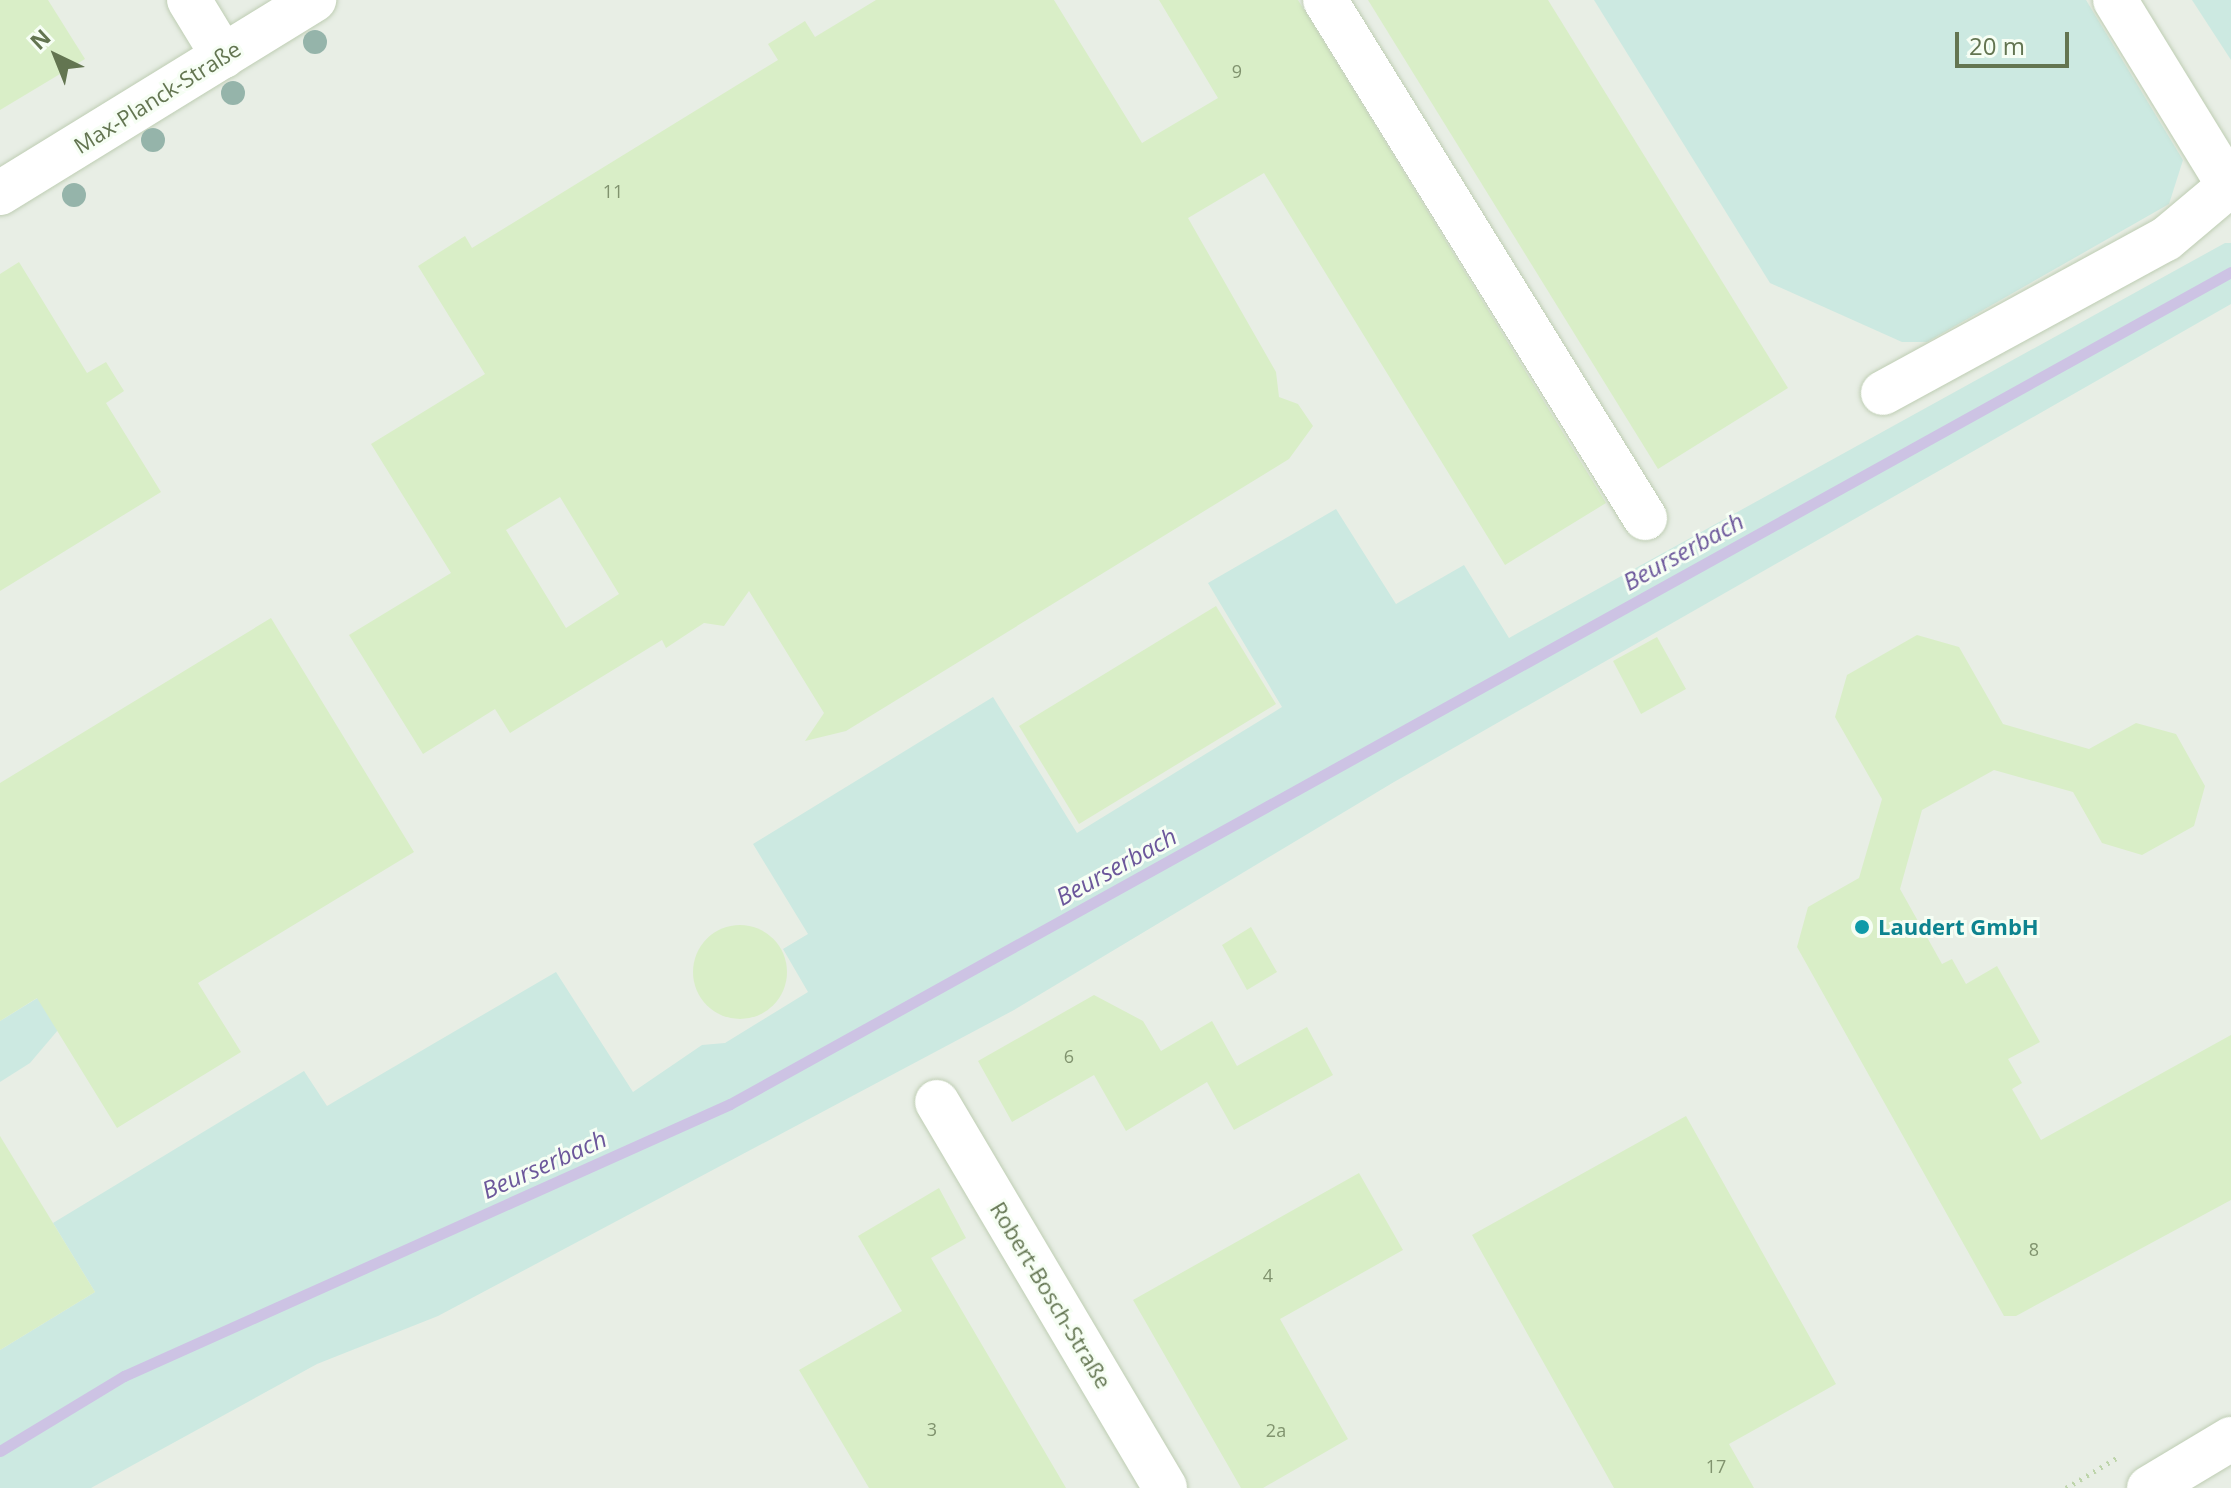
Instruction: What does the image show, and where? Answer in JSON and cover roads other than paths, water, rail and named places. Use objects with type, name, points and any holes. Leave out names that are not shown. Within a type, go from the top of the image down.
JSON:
[{"type":"street","points":[[189,0],[223,56]]},
{"type":"street","name":"Max-Planck-Straße","points":[[0,193],[314,0]]},
{"type":"street","points":[[1325,0],[1645,518]]},
{"type":"street","points":[[1883,393],[2166,239],[2230,188],[2115,0]]},
{"type":"street","name":"Robert-Bosch-Straße","points":[[937,1102],[1165,1488]]},
{"type":"street","points":[[2149,1488],[2231,1439]]},
{"type":"waterway","name":"Beurserbach","points":[[0,1451],[124,1376],[730,1104],[2231,272]]},
{"type":"place","name":"Laudert GmbH","points":[[1862,927]]}]
